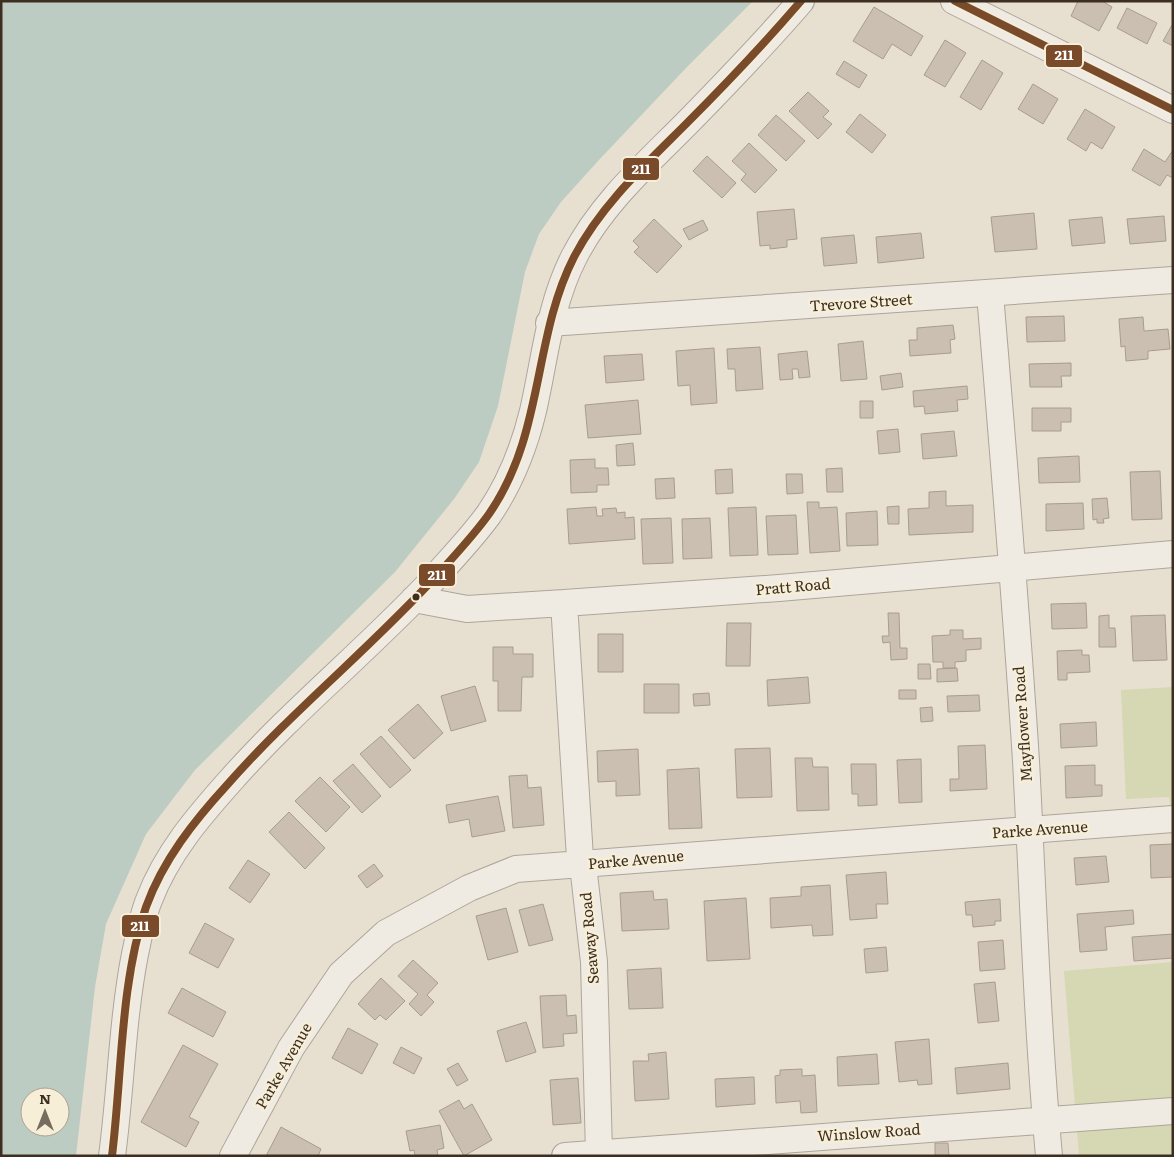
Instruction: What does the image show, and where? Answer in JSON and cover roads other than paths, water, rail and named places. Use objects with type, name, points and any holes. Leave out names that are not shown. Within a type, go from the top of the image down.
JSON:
[{"type":"street","points":[[114,1155],[129,988],[137,946],[147,904],[173,852],[204,809],[258,749],[414,599],[464,546],[507,484],[532,414],[549,323],[558,291],[575,254],[604,210],[631,178],[691,119],[801,1]]},
{"type":"street","points":[[954,1],[1173,110]]},
{"type":"street","name":"Trevore Street","points":[[549,323],[1173,280]]},
{"type":"street","name":"Mayflower Road","points":[[990,294],[1012,566],[1035,959],[1049,1156]]},
{"type":"street","name":"Pratt Road","points":[[414,599],[467,609],[779,588],[1012,566],[1173,554]]},
{"type":"street","name":"Seaway Road","points":[[564,603],[580,858],[583,865],[594,962],[599,1153]]},
{"type":"street","name":"Parke Avenue","points":[[233,1156],[291,1048],[341,974],[386,932],[469,888],[516,869],[1029,832],[1173,819]]},
{"type":"street","name":"Winslow Road","points":[[565,1156],[1173,1111]]}]
